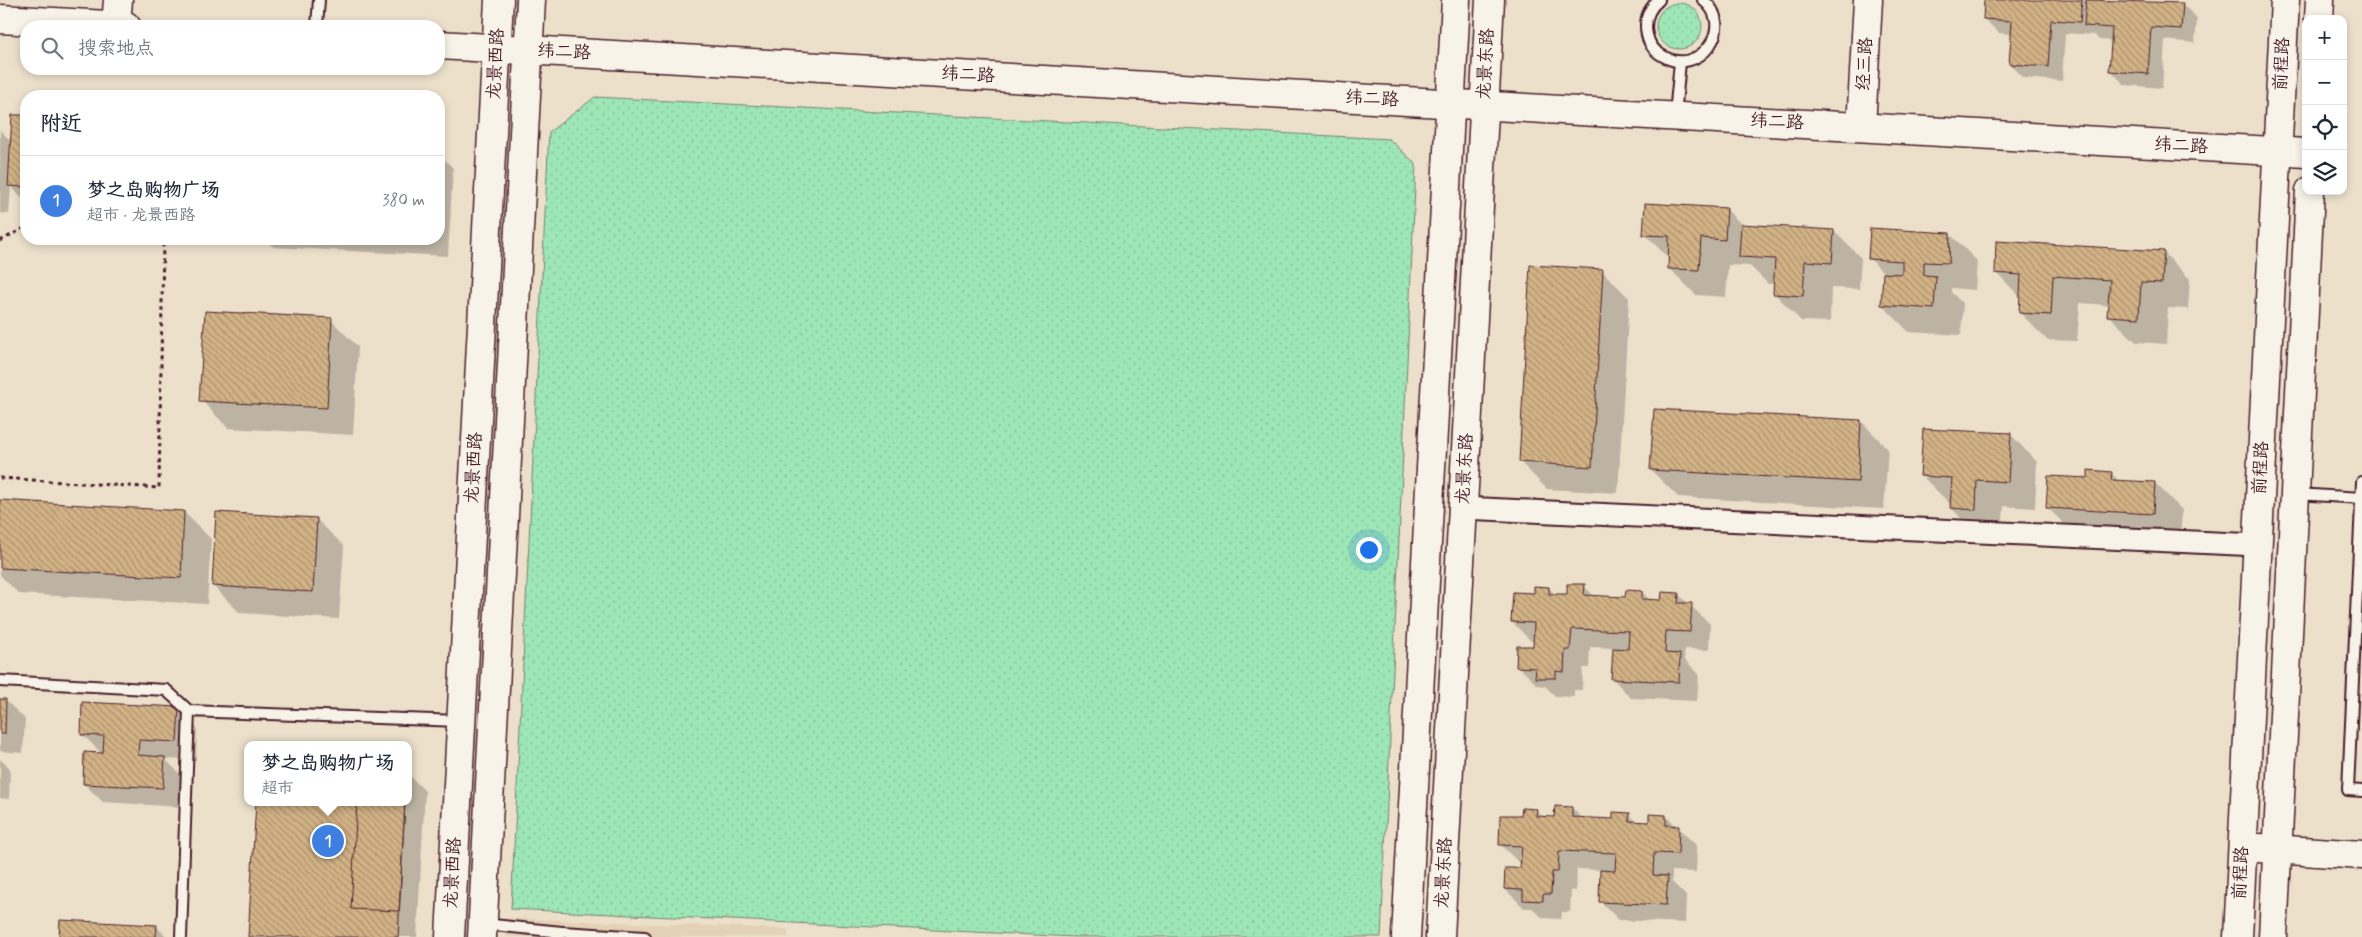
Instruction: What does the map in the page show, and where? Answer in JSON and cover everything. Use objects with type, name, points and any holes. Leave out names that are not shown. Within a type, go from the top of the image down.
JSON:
[{"type":"main road","points":[[116,20],[118,0]]},
{"type":"main road","name":"龙景西路","points":[[450,937],[499,0]]},
{"type":"main road","name":"龙景西路","points":[[482,930],[531,0]]},
{"type":"main road","name":"龙景东路","points":[[1406,937],[1456,0]]},
{"type":"main road","name":"龙景东路","points":[[1440,937],[1490,0]]},
{"type":"main road","name":"经三路","points":[[1861,127],[1868,0]]},
{"type":"main road","name":"前程路","points":[[2238,937],[2285,0]]},
{"type":"main road","points":[[2319,15],[2320,0]]},
{"type":"main road","points":[[0,19],[20,20]]},
{"type":"main road","name":"纬二路","points":[[445,44],[2302,153]]},
{"type":"main road","name":"前程路","points":[[2273,937],[2310,195]]},
{"type":"main road","points":[[2242,847],[2362,855]]},
{"type":"street","points":[[1463,508],[2258,545]]},
{"type":"lane","points":[[317,20],[319,0]]},
{"type":"lane","points":[[1659,0],[1649,12],[1646,21],[1648,39],[1660,55],[1680,62],[1700,56],[1713,41],[1716,21],[1712,11],[1703,0]]},
{"type":"lane","points":[[1675,116],[1680,62]]},
{"type":"lane","points":[[2362,482],[2348,790],[2362,791]]},
{"type":"lane","points":[[2295,494],[2362,498]]},
{"type":"lane","points":[[0,681],[166,690],[189,711],[461,722]]},
{"type":"lane","points":[[181,937],[189,711]]},
{"type":"lane","points":[[482,930],[560,935],[645,937]]},
{"type":"path","points":[[0,241],[20,230]]},
{"type":"path","points":[[0,478],[159,488],[162,245]]},
{"type":"shaded area","points":[[508,918],[788,929],[788,937],[507,937]]},
{"type":"green space","points":[[1674,3],[1684,3],[1698,13],[1702,26],[1698,39],[1692,45],[1684,49],[1674,49],[1660,39],[1656,31],[1656,21],[1666,7]]},
{"type":"green space","points":[[595,97],[1389,139],[1416,164],[1381,937],[1074,937],[511,909],[549,132]]},
{"type":"building","points":[[1984,0],[2082,0],[2080,22],[2051,20],[2048,67],[2009,64],[2012,21],[1983,19]]},
{"type":"building","points":[[2086,0],[2183,3],[2181,29],[2151,27],[2148,74],[2109,71],[2112,28],[2084,26]]},
{"type":"building","points":[[12,115],[20,115],[20,187],[8,186]]},
{"type":"building","points":[[1645,203],[1727,208],[1725,240],[1701,238],[1699,270],[1668,269],[1669,236],[1643,235]]},
{"type":"building","points":[[1741,224],[1834,230],[1832,263],[1805,261],[1803,296],[1773,294],[1775,259],[1739,257]]},
{"type":"building","points":[[1870,228],[1950,233],[1949,263],[1924,262],[1924,275],[1936,276],[1934,309],[1881,305],[1883,273],[1902,274],[1902,261],[1868,259]]},
{"type":"building","points":[[1996,241],[2164,251],[2162,283],[2141,282],[2139,318],[2107,316],[2110,280],[2053,276],[2051,315],[2019,313],[2021,275],[1995,273]]},
{"type":"building","points":[[1530,265],[1603,269],[1592,467],[1519,462]]},
{"type":"building","points":[[205,311],[332,318],[327,408],[199,401]]},
{"type":"building","points":[[1654,409],[1861,420],[1858,482],[1650,470]]},
{"type":"building","points":[[1923,429],[2011,433],[2008,482],[1977,480],[1976,510],[1950,508],[1952,478],[1920,476]]},
{"type":"building","points":[[2088,470],[2112,472],[2111,480],[2155,482],[2153,514],[2046,508],[2048,476],[2088,478]]},
{"type":"building","points":[[0,500],[184,511],[181,578],[0,568]]},
{"type":"building","points":[[216,512],[317,518],[313,592],[212,586]]},
{"type":"building","points":[[1567,584],[1585,584],[1584,595],[1625,597],[1626,590],[1642,591],[1642,599],[1661,600],[1662,592],[1679,593],[1678,603],[1692,603],[1690,632],[1666,631],[1665,653],[1680,654],[1679,682],[1611,679],[1613,648],[1628,649],[1629,631],[1572,629],[1570,650],[1565,650],[1564,672],[1556,671],[1556,678],[1535,678],[1536,668],[1516,667],[1517,646],[1533,646],[1534,623],[1511,622],[1513,592],[1534,593],[1534,586],[1549,587],[1549,594],[1567,594]]},
{"type":"building","points":[[0,699],[6,699],[5,734],[0,734]]},
{"type":"building","points":[[82,702],[179,707],[177,742],[139,740],[138,755],[165,757],[163,788],[83,784],[84,752],[103,753],[104,736],[81,735]]},
{"type":"building","points":[[256,806],[405,806],[398,937],[248,937]]},
{"type":"building","points":[[357,806],[405,806],[399,911],[351,909]]},
{"type":"building","points":[[1555,806],[1572,807],[1572,817],[1613,819],[1613,812],[1630,813],[1629,821],[1649,822],[1649,814],[1666,815],[1666,825],[1679,826],[1678,854],[1654,853],[1653,875],[1668,876],[1666,905],[1599,902],[1600,870],[1615,871],[1616,853],[1559,851],[1558,872],[1552,872],[1551,894],[1543,894],[1543,901],[1523,900],[1523,890],[1504,889],[1505,868],[1520,868],[1522,846],[1499,845],[1500,815],[1521,815],[1522,808],[1537,809],[1536,816],[1554,817]]},
{"type":"building","points":[[60,920],[157,925],[156,937],[59,937]]},
{"type":"place","name":"梦之岛购物广场","points":[[328,841]]}]
